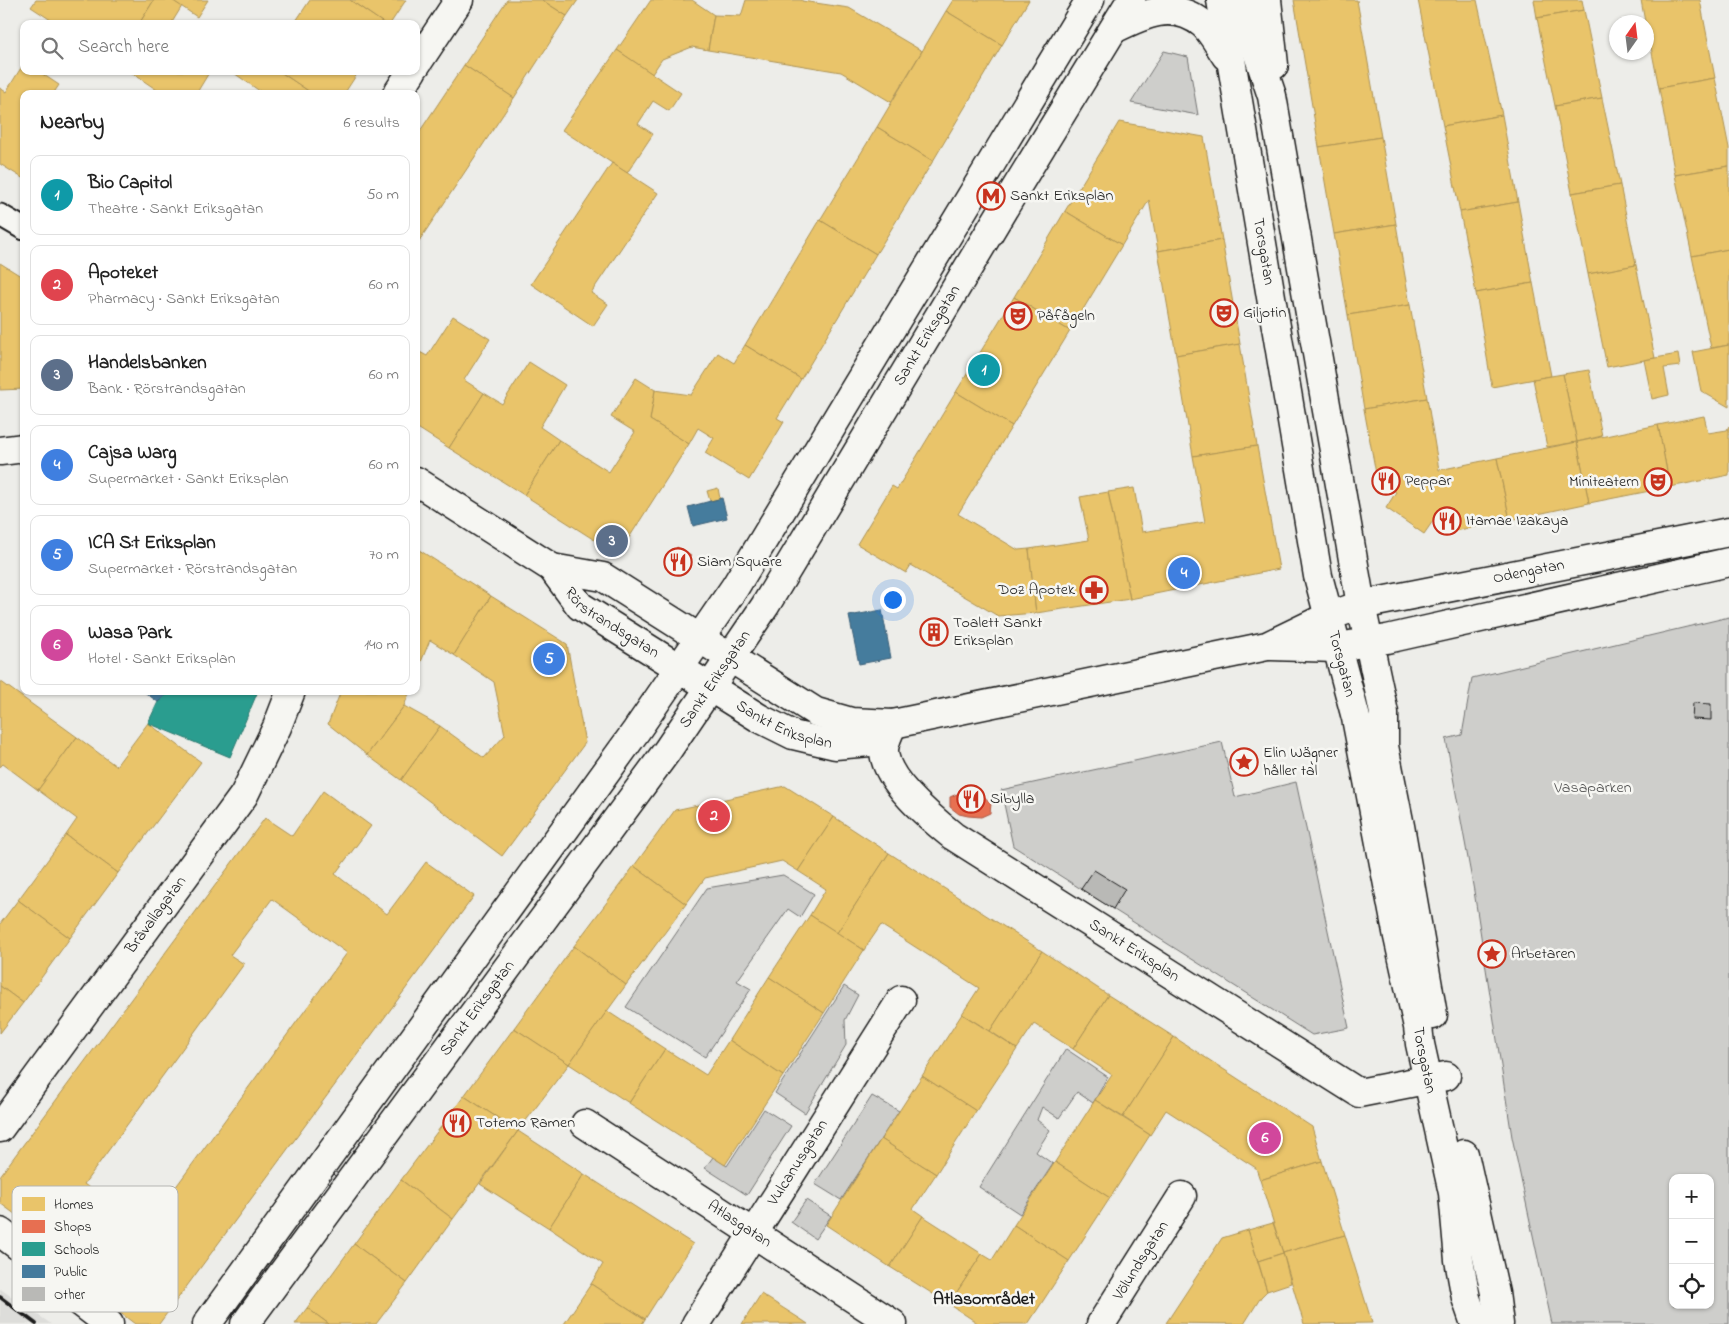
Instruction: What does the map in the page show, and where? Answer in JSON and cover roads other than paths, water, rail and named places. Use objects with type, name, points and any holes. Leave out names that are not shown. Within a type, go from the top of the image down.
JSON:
[{"type":"main road","points":[[420,59],[459,0]]},
{"type":"main road","name":"Sankt Eriksgatan","points":[[207,1324],[680,668],[735,587],[1090,0]]},
{"type":"main road","name":"Sankt Eriksgatan","points":[[245,1324],[667,751],[731,658],[1131,0]]},
{"type":"main road","name":"Torsgatan","points":[[1221,0],[1318,576],[1356,718],[1437,1077],[1495,1293],[1498,1324]]},
{"type":"main road","name":"Torsgatan","points":[[1247,0],[1253,39],[1272,96],[1361,605],[1384,712],[1384,746],[1438,1042],[1437,1077],[1453,1193],[1459,1260],[1466,1298],[1475,1324]]},
{"type":"main road","points":[[1267,0],[1274,62],[1272,96]]},
{"type":"main road","points":[[1113,30],[1146,13],[1177,9],[1192,16],[1204,25],[1231,62]]},
{"type":"main road","points":[[400,90],[409,75]]},
{"type":"main road","points":[[0,451],[20,448]]},
{"type":"main road","name":"Rörstrandsgatan","points":[[420,484],[552,568],[580,606],[680,668]]},
{"type":"main road","name":"Odengatan","points":[[1329,616],[1361,605],[1729,532]]},
{"type":"main road","name":"Odengatan","points":[[1337,648],[1729,562]]},
{"type":"main road","name":"Rörstrandsgatan","points":[[552,568],[603,577],[700,638]]},
{"type":"main road","name":"Sankt Eriksplan","points":[[1267,646],[1329,616]]},
{"type":"main road","name":"Sankt Eriksplan","points":[[700,638],[816,712],[851,722],[894,724],[1267,646],[1337,648]]},
{"type":"main road","name":"Sankt Eriksplan","points":[[680,668],[759,718],[793,735],[835,745],[870,742],[894,724]]},
{"type":"main road","name":"Bråvallagatan","points":[[0,1128],[244,795],[277,727],[289,695]]},
{"type":"main road","name":"Sankt Eriksplan","points":[[894,724],[886,738],[884,752],[891,772],[920,809],[952,836],[1359,1093],[1437,1077]]},
{"type":"main road","name":"Vulcanusgatan","points":[[696,1324],[901,1000]]},
{"type":"main road","name":"Atlasgatan","points":[[585,1124],[893,1324]]},
{"type":"main road","name":"Völundsgatan","points":[[1101,1324],[1182,1196]]},
{"type":"main road","points":[[0,1232],[12,1241]]},
{"type":"main road","points":[[93,1312],[109,1324]]},
{"type":"street","points":[[0,214],[20,227]]},
{"type":"railway","points":[[0,1297],[12,1306]]},
{"type":"railway","points":[[20,1312],[36,1324]]},
{"type":"place","name":"Sankt Eriksplan","points":[[991,196]]},
{"type":"place","name":"Giljotin","points":[[1224,313]]},
{"type":"place","name":"Påfågeln","points":[[1018,316]]},
{"type":"place","name":"Bio Capitol","points":[[984,370]]},
{"type":"place","name":"Peppar","points":[[1386,481]]},
{"type":"place","name":"Miniteatern","points":[[1658,482]]},
{"type":"place","name":"Itamae Izakaya","points":[[1447,521]]},
{"type":"place","name":"Handelsbanken","points":[[612,541]]},
{"type":"place","name":"Siam Square","points":[[678,562]]},
{"type":"place","name":"Cajsa Warg","points":[[1184,573]]},
{"type":"place","name":"Doz Apotek","points":[[1094,590]]},
{"type":"place","name":"Toalett Sankt Eriksplan","points":[[934,632]]},
{"type":"place","name":"ICA S:t Eriksplan","points":[[549,659]]},
{"type":"place","name":"Elin Wägner håller tal","points":[[1244,762]]},
{"type":"place","name":"Sibylla","points":[[971,799]]},
{"type":"place","name":"Apoteket","points":[[714,816]]},
{"type":"place","name":"Arbetaren","points":[[1492,954]]},
{"type":"place","name":"Totemo Ramen","points":[[457,1123]]},
{"type":"place","name":"Wasa Park","points":[[1265,1138]]},
{"type":"district","name":"Atlasområdet","points":[[984,1300]]},
{"type":"park label","name":"Vasaparken","points":[[1593,788]]}]
